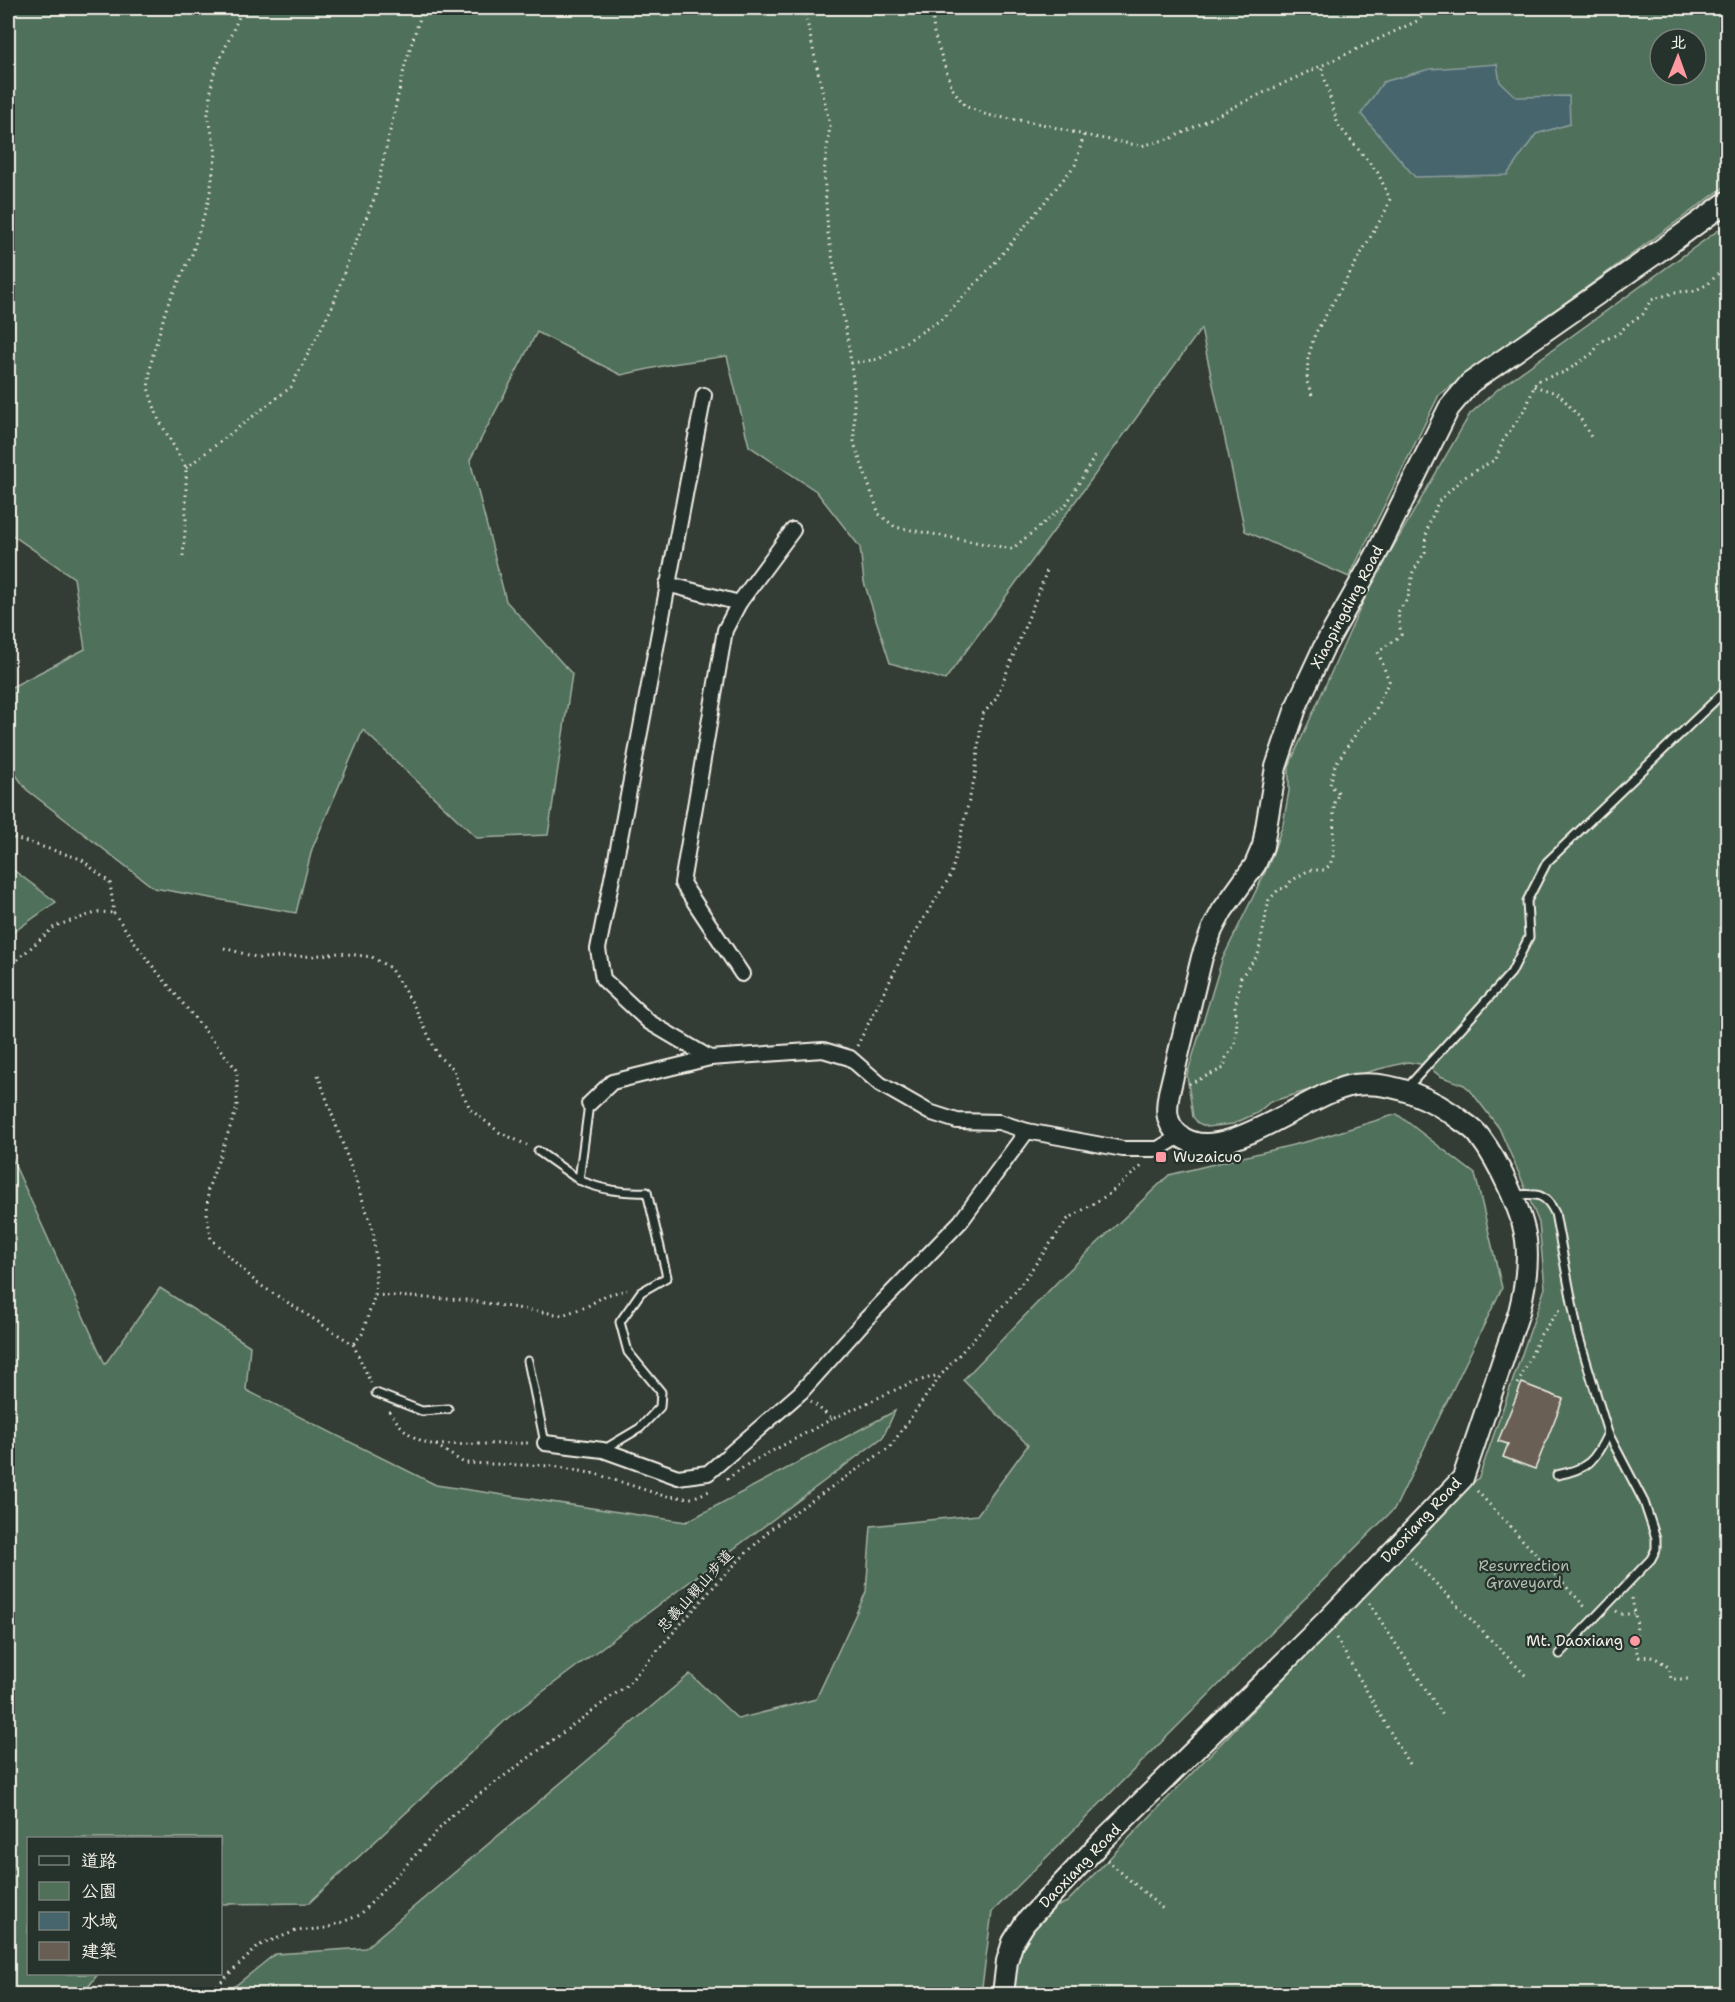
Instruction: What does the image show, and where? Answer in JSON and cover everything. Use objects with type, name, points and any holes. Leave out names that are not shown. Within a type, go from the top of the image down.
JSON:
[{"type":"street","name":"Xiaopingding Road","points":[[1180,1136],[1169,1124],[1166,1109],[1202,957],[1222,911],[1255,865],[1263,846],[1276,766],[1298,705],[1323,649],[1376,555],[1449,408],[1470,383],[1728,201]]},
{"type":"street","points":[[704,395],[598,949],[603,979],[649,1022],[710,1058]]},
{"type":"street","points":[[742,974],[682,883],[725,630],[739,603],[793,530]]},
{"type":"street","points":[[667,584],[739,603]]},
{"type":"street","points":[[589,1104],[612,1082],[710,1058],[823,1050],[850,1058],[880,1084],[929,1112],[957,1121],[999,1122],[1027,1131],[1123,1149],[1158,1149],[1180,1136]]},
{"type":"street","name":"Daoxiang Road","points":[[1003,1995],[1007,1961],[1013,1942],[1025,1923],[1095,1849],[1400,1546],[1462,1478],[1509,1342],[1524,1288],[1527,1260],[1526,1238],[1512,1195],[1479,1135],[1454,1115],[1428,1100],[1377,1084],[1353,1085],[1329,1092],[1237,1140],[1202,1143],[1180,1136]]},
{"type":"street","points":[[545,1443],[603,1450],[678,1477],[708,1473],[801,1392],[867,1318],[961,1221],[1027,1131]]},
{"type":"lane","points":[[1405,1091],[1511,973],[1529,937],[1527,901],[1547,862],[1728,688]]},
{"type":"lane","points":[[579,1180],[589,1104]]},
{"type":"lane","points":[[538,1151],[579,1180],[596,1187],[625,1193],[647,1192],[667,1277],[641,1292],[620,1322],[628,1352],[661,1392],[660,1407],[640,1428],[603,1450]]},
{"type":"lane","points":[[1512,1195],[1541,1196],[1550,1202],[1555,1213],[1572,1309],[1608,1433],[1644,1502],[1656,1538],[1656,1550],[1651,1559],[1560,1654]]},
{"type":"lane","points":[[528,1361],[545,1443]]},
{"type":"lane","points":[[376,1393],[422,1411],[448,1409]]},
{"type":"lane","points":[[1557,1475],[1577,1471],[1598,1454],[1608,1433]]},
{"type":"path","points":[[183,556],[186,468],[158,418],[148,388],[152,358],[167,306],[192,254],[209,199],[216,153],[208,114],[213,75],[243,8]]},
{"type":"path","points":[[186,468],[291,387],[333,305],[350,255],[375,197],[405,65],[425,8]]},
{"type":"path","points":[[804,8],[830,126],[824,172],[828,234],[851,363],[854,389],[854,444],[879,514],[895,527],[1012,549],[1066,505],[1096,454]]},
{"type":"path","points":[[932,8],[934,34],[952,88],[965,106],[987,116],[1042,124],[1141,146],[1172,138],[1417,21],[1432,8]]},
{"type":"path","points":[[1312,395],[1307,382],[1308,358],[1315,334],[1386,210],[1390,199],[1378,173],[1338,125],[1321,66]]},
{"type":"path","points":[[851,363],[879,359],[942,319],[994,264],[1075,165],[1084,135]]},
{"type":"path","points":[[1169,1093],[1224,1068],[1226,1058],[1235,1044],[1237,1021],[1235,1007],[1241,977],[1258,955],[1269,900],[1279,889],[1286,888],[1291,881],[1309,870],[1324,870],[1330,865],[1333,856],[1334,804],[1339,793],[1330,785],[1335,765],[1363,723],[1372,715],[1389,681],[1378,652],[1401,635],[1398,612],[1408,598],[1413,572],[1425,552],[1428,528],[1438,502],[1463,478],[1496,459],[1503,441],[1527,406],[1536,381],[1565,372],[1593,353],[1600,342],[1618,334],[1629,322],[1643,314],[1651,300],[1676,292],[1694,291],[1708,284],[1728,264]]},
{"type":"path","points":[[1534,387],[1559,394],[1580,418],[1591,437]]},
{"type":"path","points":[[850,1058],[911,939],[951,875],[975,776],[982,715],[996,699],[1048,568]]},
{"type":"path","points":[[8,836],[81,860],[110,883],[114,913],[146,958],[237,1070],[237,1108],[208,1189],[207,1215],[211,1239],[257,1283],[353,1344],[376,1393],[400,1427],[422,1443],[436,1445],[545,1443]]},
{"type":"path","points":[[8,968],[56,926],[99,912],[114,913]]},
{"type":"path","points":[[224,948],[259,958],[339,953],[372,957],[390,968],[413,1004],[439,1057],[454,1069],[458,1085],[471,1110],[500,1132],[538,1151]]},
{"type":"path","points":[[318,1075],[373,1229],[376,1263],[375,1295],[362,1334],[353,1344]]},
{"type":"path","name":"忠義山親山步道","points":[[208,1995],[260,1945],[296,1931],[327,1928],[360,1915],[454,1813],[626,1686],[724,1575],[773,1527],[890,1447],[941,1375],[1016,1291],[1068,1219],[1109,1194],[1139,1170],[1158,1149]]},
{"type":"path","points":[[375,1295],[465,1300],[562,1315],[625,1289],[641,1292]]},
{"type":"path","points":[[1518,1384],[1541,1334],[1558,1311],[1572,1309]]},
{"type":"path","points":[[801,1392],[832,1419],[908,1384],[941,1375]]},
{"type":"path","points":[[1462,1478],[1596,1618]]},
{"type":"path","points":[[1400,1546],[1527,1677]]},
{"type":"path","points":[[1358,1587],[1444,1717]]},
{"type":"path","points":[[1607,1606],[1621,1614],[1634,1614],[1637,1625],[1635,1647],[1639,1657],[1651,1655],[1662,1662],[1669,1668],[1671,1679],[1692,1679]]},
{"type":"path","points":[[1326,1621],[1409,1764]]},
{"type":"path","points":[[1095,1849],[1164,1910]]},
{"type":"green space","points":[[8,8],[1727,8],[1727,185],[1439,395],[1349,577],[1245,531],[1201,329],[945,680],[890,663],[864,582],[860,547],[816,491],[749,446],[727,356],[672,364],[621,375],[537,332],[470,460],[506,601],[572,674],[548,835],[477,838],[363,730],[312,849],[296,913],[154,888],[27,790],[8,764],[8,689],[85,649],[74,578],[8,532]]},
{"type":"green space","name":"Resurrection Graveyard","points":[[1727,224],[1727,1994],[1012,1994],[1018,1945],[1027,1920],[1067,1902],[1479,1477],[1545,1288],[1539,1223],[1499,1128],[1470,1090],[1464,1085],[1440,1076],[1426,1065],[1408,1062],[1375,1070],[1270,1102],[1257,1113],[1233,1124],[1207,1127],[1198,1123],[1193,1117],[1187,1075],[1222,960],[1269,864],[1283,824],[1289,791],[1289,767],[1292,759],[1369,589],[1470,414],[1498,389]]},
{"type":"green space","points":[[8,866],[56,902],[8,936]]},
{"type":"green space","points":[[1397,1114],[1475,1174],[1502,1288],[1395,1508],[992,1912],[981,1994],[225,1994],[275,1954],[365,1948],[690,1674],[738,1719],[816,1699],[866,1592],[871,1526],[977,1515],[1028,1445],[963,1380],[1063,1276],[1169,1175],[1313,1140]]},
{"type":"green space","points":[[8,1150],[105,1364],[160,1288],[250,1346],[246,1390],[436,1485],[686,1522],[895,1411],[883,1437],[509,1717],[309,1903],[222,1904],[222,1837],[27,1837],[27,1975],[97,1975],[83,1994],[8,1994]]},
{"type":"water","points":[[1497,64],[1500,82],[1516,97],[1569,96],[1570,124],[1536,134],[1507,175],[1415,177],[1361,114],[1383,82],[1430,69]]},
{"type":"building","points":[[1522,1383],[1563,1399],[1535,1469],[1503,1457],[1508,1444],[1498,1441]]},
{"type":"place","name":"Wuzaicuo","points":[[1161,1157]]},
{"type":"place","name":"Mt. Daoxiang","points":[[1635,1641]]}]
